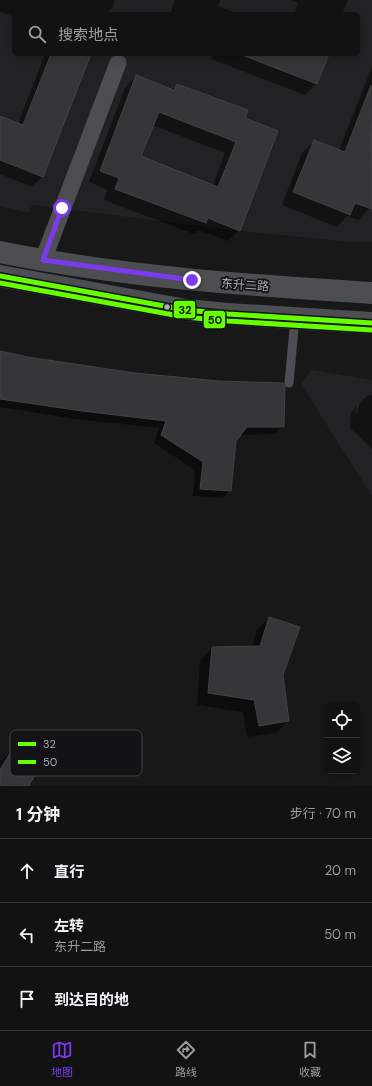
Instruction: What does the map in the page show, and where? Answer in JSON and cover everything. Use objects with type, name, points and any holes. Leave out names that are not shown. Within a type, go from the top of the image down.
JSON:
[{"type":"street","points":[[43,260],[118,63]]},
{"type":"street","name":"东升二路","points":[[0,252],[43,260],[199,281],[372,293]]},
{"type":"street","points":[[0,276],[186,310],[372,323]]},
{"type":"lane","points":[[290,383],[295,318]]},
{"type":"shaded area","points":[[0,0],[372,0],[372,242],[351,242],[240,231],[32,205],[29,213],[0,206]]},
{"type":"shaded area","points":[[312,370],[372,380],[372,496],[301,384]]},
{"type":"building","points":[[50,56],[90,56],[43,177],[0,160],[0,116],[23,125]]},
{"type":"building","points":[[245,56],[328,56],[317,84]]},
{"type":"building","points":[[136,75],[174,90],[177,84],[248,110],[245,118],[278,131],[240,231],[208,218],[206,223],[115,189],[119,178],[100,171]],"holes":[[[159,112],[236,142],[218,187],[141,156]]]},
{"type":"building","points":[[371,85],[372,209],[355,203],[350,215],[293,192],[314,140],[345,152]]},
{"type":"building","points":[[0,351],[28,357],[135,373],[219,381],[283,383],[285,387],[284,427],[247,427],[236,441],[231,491],[200,489],[203,462],[161,435],[166,421],[0,399]]},
{"type":"building","points":[[269,617],[300,627],[283,675],[289,721],[259,726],[254,700],[208,693],[212,647],[260,646]]},
{"type":"building","points":[[10,753],[10,776],[34,776],[29,786],[0,786],[0,770]]},
{"type":"transit line","name":"32","points":[[0,276],[186,310],[372,323]]},
{"type":"transit line","name":"50","points":[[0,283],[185,317],[372,330]]},
{"type":"route","points":[[62,208],[43,260],[192,280]]}]
